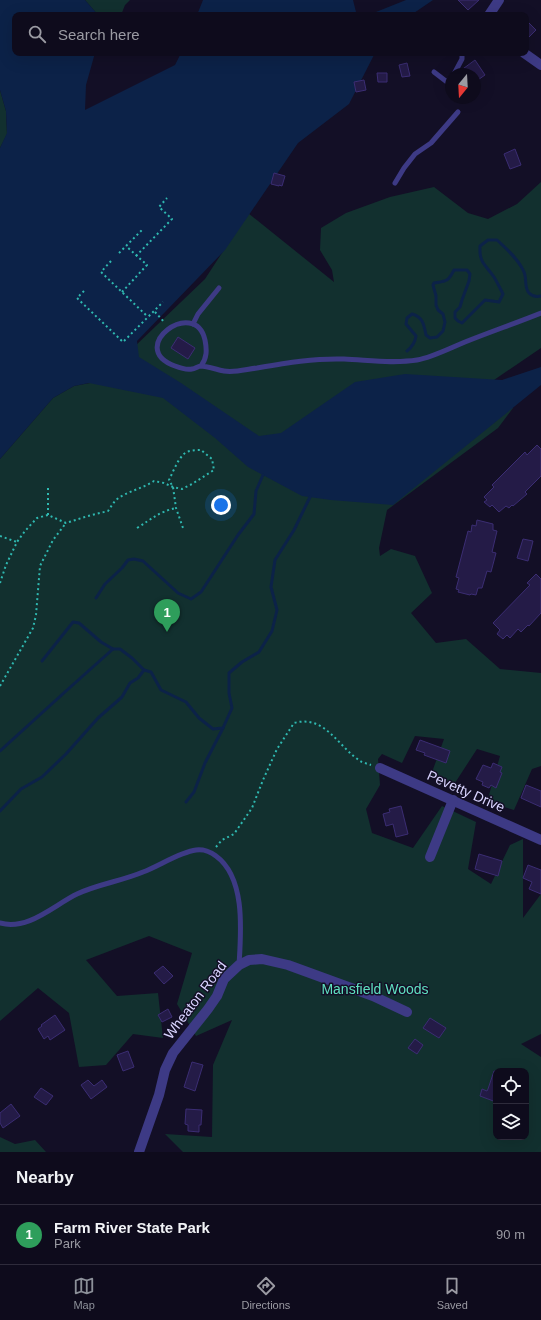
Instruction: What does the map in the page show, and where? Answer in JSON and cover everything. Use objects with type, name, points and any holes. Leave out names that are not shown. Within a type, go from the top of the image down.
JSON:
[{"type":"street","points":[[491,12],[499,0]]},
{"type":"street","points":[[528,56],[541,65]]},
{"type":"street","name":"Pevetty Drive","points":[[380,768],[541,840]]},
{"type":"street","points":[[430,857],[453,800]]},
{"type":"street","name":"Wheaton Road","points":[[139,1152],[159,1095],[165,1070],[173,1053],[208,1009],[217,996],[224,980],[239,965],[249,960],[262,960],[288,965],[373,996],[406,1012]]},
{"type":"lane","points":[[457,68],[462,56]]},
{"type":"lane","points":[[434,72],[445,80]]},
{"type":"lane","points":[[394,183],[415,154],[431,143],[458,112]]},
{"type":"lane","points":[[193,324],[198,314],[219,288]]},
{"type":"lane","points":[[201,366],[205,360],[205,341],[201,331],[193,324],[181,322],[163,333],[157,343],[159,356],[166,362],[179,368],[193,369],[201,366],[226,372],[307,360],[343,359],[391,362],[417,360],[541,313]]},
{"type":"lane","points":[[0,923],[7,925],[25,922],[89,889],[138,875],[192,850],[200,850],[211,853],[224,863],[236,889],[241,923],[239,965]]},
{"type":"path","points":[[136,256],[172,219],[159,207],[167,198]]},
{"type":"path","points":[[119,253],[142,230]]},
{"type":"path","points":[[122,292],[147,265],[126,246]]},
{"type":"path","points":[[111,261],[101,272],[148,317]]},
{"type":"path","points":[[84,291],[77,298],[123,342],[163,302]]},
{"type":"path","points":[[154,311],[161,318]]},
{"type":"path","points":[[0,686],[33,628],[36,615],[40,566],[53,540],[66,523],[108,511],[114,502],[124,494],[144,487],[154,481],[164,483],[173,487],[182,489],[208,475],[214,470],[212,459],[201,450],[184,454],[169,480],[173,487],[176,508],[183,528]]},
{"type":"path","points":[[48,487],[48,515]]},
{"type":"path","points":[[137,528],[164,510],[176,508]]},
{"type":"path","points":[[0,583],[6,565],[18,542],[36,518],[48,515],[66,523]]},
{"type":"path","points":[[0,536],[18,542]]},
{"type":"path","points":[[211,853],[222,840],[234,834],[252,808],[262,780],[277,749],[294,723],[302,721],[323,727],[362,762],[380,768]]},
{"type":"green space","points":[[85,0],[130,0],[125,5],[122,12],[95,12]]},
{"type":"green space","points":[[0,90],[6,111],[7,134],[0,148]]},
{"type":"green space","name":"Mansfield Woods","points":[[541,182],[541,348],[494,380],[513,408],[498,428],[387,510],[379,548],[380,556],[391,549],[415,556],[432,593],[411,613],[436,643],[466,639],[500,669],[541,673],[541,766],[532,769],[514,810],[487,802],[500,756],[477,749],[453,786],[431,775],[444,739],[415,736],[402,763],[382,754],[378,759],[380,785],[366,809],[372,833],[413,848],[442,806],[476,822],[468,869],[491,884],[510,845],[523,839],[523,918],[541,894],[541,1034],[521,1044],[541,1057],[541,1152],[183,1152],[165,1134],[212,1137],[213,1065],[232,1020],[196,1036],[177,1004],[192,953],[149,936],[86,960],[117,996],[158,993],[163,1038],[133,1034],[106,1065],[79,1067],[69,1013],[38,988],[0,1021],[0,459],[53,398],[74,386],[90,383],[132,349],[205,279],[248,213],[334,282],[332,270],[320,250],[321,228],[346,213],[390,197],[434,187],[468,213],[488,219],[517,204]]},
{"type":"green space","points":[[0,1137],[15,1144],[35,1140],[46,1152],[0,1152]]},
{"type":"water","points":[[0,0],[85,0],[95,12],[12,12],[12,56],[94,56],[86,85],[85,110],[175,65],[180,56],[373,56],[349,104],[298,143],[225,250],[137,341],[139,357],[181,383],[259,436],[281,433],[355,382],[405,374],[502,380],[541,367],[541,385],[393,505],[302,496],[248,467],[215,438],[163,398],[89,383],[74,386],[53,398],[0,459],[0,148],[7,133],[6,111],[0,90]]},
{"type":"water","points":[[203,0],[353,0],[356,12],[198,12]]},
{"type":"water","points":[[406,0],[433,0],[415,12],[376,12]]},
{"type":"building","points":[[458,0],[479,0],[468,10]]},
{"type":"building","points":[[529,23],[536,30],[529,37]]},
{"type":"building","points":[[475,60],[480,68],[464,68]]},
{"type":"building","points":[[407,63],[410,76],[402,77],[399,65]]},
{"type":"building","points":[[481,69],[485,75],[481,78]]},
{"type":"building","points":[[377,73],[387,73],[387,82],[378,82]]},
{"type":"building","points":[[364,80],[366,90],[356,92],[354,82]]},
{"type":"building","points":[[515,149],[521,165],[510,169],[504,154]]},
{"type":"building","points":[[274,173],[285,176],[282,186],[271,184]]},
{"type":"building","points":[[178,337],[195,348],[188,359],[171,348]]},
{"type":"building","points":[[537,445],[541,449],[541,476],[525,492],[527,494],[513,506],[512,505],[509,508],[506,506],[499,512],[492,505],[490,507],[484,502],[487,500],[484,497],[494,487],[492,485],[525,452],[527,455]]},
{"type":"building","points":[[477,520],[493,524],[493,530],[497,531],[492,552],[496,553],[491,572],[487,571],[482,588],[478,588],[476,595],[470,595],[458,592],[459,590],[456,589],[459,578],[456,577],[468,531],[471,532],[472,525],[476,526]]},
{"type":"building","points":[[523,539],[533,541],[528,561],[517,558]]},
{"type":"building","points":[[536,574],[541,579],[541,613],[521,632],[518,629],[510,638],[507,635],[503,639],[497,634],[500,630],[493,623],[530,585],[527,583]]},
{"type":"building","points":[[420,740],[450,751],[446,763],[424,755],[425,753],[416,750]]},
{"type":"building","points":[[493,763],[502,767],[500,772],[502,773],[496,788],[491,785],[489,788],[482,785],[483,782],[476,779],[483,765],[491,768]]},
{"type":"building","points":[[526,785],[541,791],[541,807],[521,798]]},
{"type":"building","points":[[401,806],[408,834],[396,837],[393,824],[386,826],[383,814],[390,812],[389,809]]},
{"type":"building","points":[[479,854],[502,861],[498,876],[475,869]]},
{"type":"building","points":[[528,865],[541,870],[541,894],[529,889],[532,882],[523,878]]},
{"type":"building","points":[[163,966],[173,976],[164,984],[154,973]]},
{"type":"building","points":[[168,1009],[172,1017],[162,1022],[158,1015]]},
{"type":"building","points":[[55,1015],[65,1030],[50,1040],[48,1036],[44,1039],[38,1029]]},
{"type":"building","points":[[430,1018],[446,1028],[439,1038],[423,1028]]},
{"type":"building","points":[[415,1039],[423,1045],[417,1054],[408,1048]]},
{"type":"building","points":[[128,1051],[134,1067],[123,1071],[117,1055]]},
{"type":"building","points":[[192,1062],[203,1065],[195,1091],[184,1087]]},
{"type":"building","points":[[493,1074],[493,1101],[480,1096],[482,1089],[487,1091]]},
{"type":"building","points":[[88,1080],[94,1086],[102,1080],[107,1087],[91,1099],[81,1085]]},
{"type":"building","points":[[41,1088],[53,1096],[46,1105],[34,1097]]},
{"type":"building","points":[[11,1104],[20,1116],[3,1128],[0,1123],[0,1113]]},
{"type":"building","points":[[186,1109],[202,1110],[199,1132],[188,1131],[188,1125],[185,1124]]},
{"type":"waterway","points":[[407,351],[413,345],[416,336],[406,324],[407,318],[412,314],[421,319],[426,335],[430,338],[437,337],[443,331],[445,322],[443,314],[438,310],[436,305],[436,296],[433,285],[434,283],[448,279],[454,270],[467,270],[470,274],[460,307],[455,312],[455,318],[458,321],[462,323],[485,300],[499,302],[503,294],[480,256],[480,246],[488,240],[497,240],[512,255],[524,272],[527,291],[536,297],[541,296]]},
{"type":"waterway","points":[[96,598],[105,584],[122,568],[128,560],[134,559],[143,561],[178,593],[191,599],[201,592],[238,535],[254,514],[256,491],[263,475]]},
{"type":"waterway","points":[[0,811],[21,789],[42,777],[66,754],[98,718],[122,697],[130,683],[138,678],[144,670],[151,672],[161,690],[186,702],[199,718],[213,729],[223,728],[232,708],[229,693],[229,673],[242,662],[259,652],[272,631],[277,610],[271,587],[275,560],[294,530],[310,497]]},
{"type":"waterway","points":[[42,661],[73,622],[79,623],[101,642],[113,649]]},
{"type":"waterway","points":[[0,751],[113,649],[120,649],[144,670]]},
{"type":"waterway","points":[[186,802],[194,792],[205,763],[223,728]]},
{"type":"place","name":"Farm River State Park","points":[[167,632]]}]
